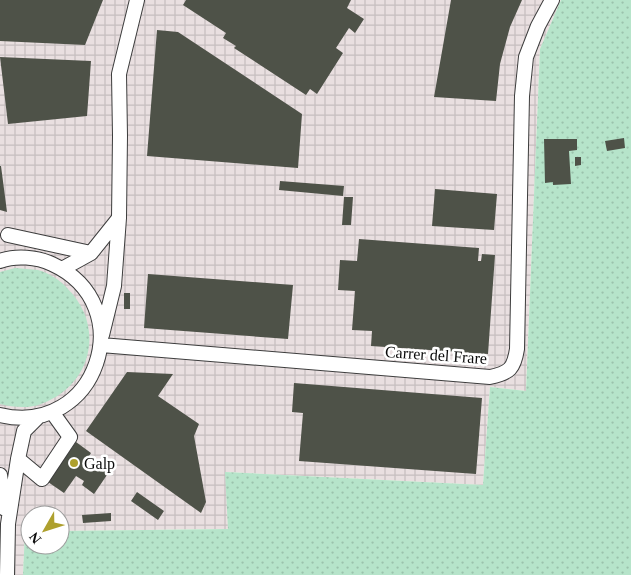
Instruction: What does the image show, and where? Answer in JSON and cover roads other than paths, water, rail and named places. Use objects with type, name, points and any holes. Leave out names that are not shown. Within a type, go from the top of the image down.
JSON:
[{"type":"street","points":[[0,415],[14,418],[38,417],[52,412],[71,401],[86,386],[96,366],[114,286],[119,218],[119,74],[136,0]]},
{"type":"street","name":"Carrer del Frare","points":[[101,340],[490,377],[509,370],[515,363],[517,349],[522,96],[526,57],[538,26],[552,0]]},
{"type":"street","points":[[62,269],[91,253],[119,218]]},
{"type":"street","points":[[4,233],[91,253]]},
{"type":"street","points":[[4,233],[27,258]]},
{"type":"street","points":[[0,260],[27,258],[45,261],[62,269],[82,286],[96,309],[101,340]]},
{"type":"street","points":[[18,459],[42,478],[70,437],[52,412]]},
{"type":"street","points":[[7,575],[3,559],[18,459],[24,431],[38,417]]},
{"type":"street","points":[[1,482],[8,524]]},
{"type":"place","name":"Galp","points":[[74,463]]}]
